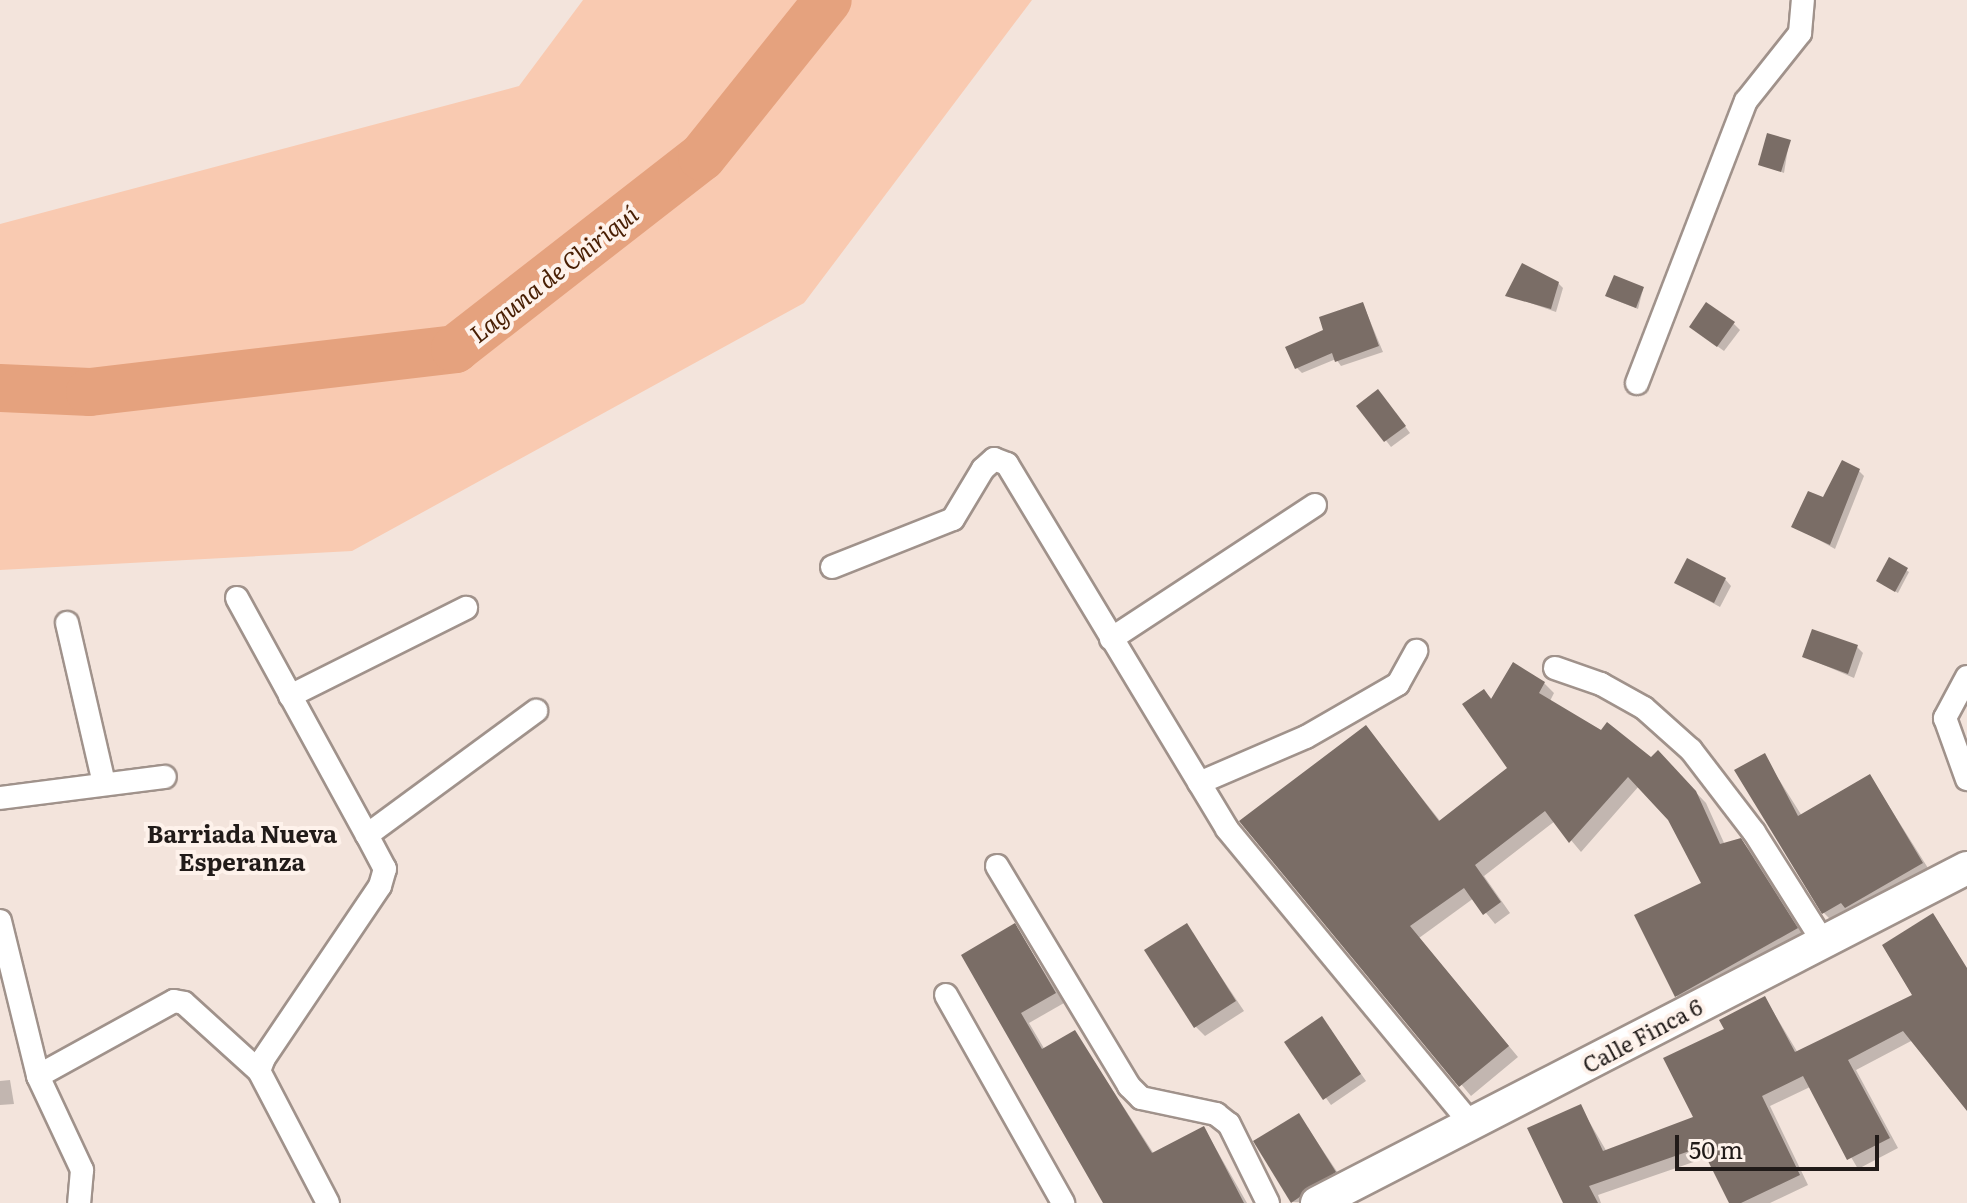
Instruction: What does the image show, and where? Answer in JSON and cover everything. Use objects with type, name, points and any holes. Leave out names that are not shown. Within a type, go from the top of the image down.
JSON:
[{"type":"street","points":[[1637,383],[1746,101],[1800,33],[1803,0]]},
{"type":"street","points":[[832,567],[953,519],[994,459],[1007,464],[1227,829],[1472,1125]]},
{"type":"street","points":[[1111,639],[1315,505]]},
{"type":"street","points":[[237,598],[385,869],[380,886],[322,966],[259,1071]]},
{"type":"street","points":[[290,696],[466,608]]},
{"type":"street","points":[[67,623],[104,783]]},
{"type":"street","points":[[1199,783],[1306,737],[1398,684],[1416,651]]},
{"type":"street","points":[[1555,668],[1601,684],[1644,708],[1691,750],[1754,832],[1822,940]]},
{"type":"street","points":[[1967,677],[1945,718],[1967,779]]},
{"type":"street","points":[[367,835],[536,711]]},
{"type":"street","points":[[0,798],[165,777]]},
{"type":"street","points":[[997,866],[1129,1086],[1141,1098],[1216,1114],[1229,1124],[1268,1203]]},
{"type":"street","name":"Calle Finca 6","points":[[1317,1203],[1472,1125],[1822,940],[1967,868]]},
{"type":"street","points":[[0,921],[38,1076],[82,1170],[79,1203]]},
{"type":"street","points":[[946,995],[1063,1203]]},
{"type":"street","points":[[38,1076],[174,1001],[184,1003],[259,1071],[328,1203]]},
{"type":"shaded area","points":[[583,0],[1032,0],[804,303],[352,551],[0,570],[0,224],[519,86]]},
{"type":"building","points":[[1767,133],[1791,140],[1781,172],[1758,165]]},
{"type":"building","points":[[1522,263],[1559,282],[1551,309],[1505,296]]},
{"type":"building","points":[[1614,275],[1644,287],[1636,308],[1605,296]]},
{"type":"building","points":[[1363,302],[1379,346],[1335,362],[1332,353],[1295,369],[1285,347],[1323,330],[1319,317]]},
{"type":"building","points":[[1706,302],[1735,322],[1717,347],[1689,327]]},
{"type":"building","points":[[1378,389],[1406,426],[1384,442],[1356,406]]},
{"type":"building","points":[[1842,460],[1860,469],[1830,545],[1791,527],[1808,491],[1823,497]]},
{"type":"building","points":[[1889,557],[1908,568],[1895,592],[1876,581]]},
{"type":"building","points":[[1687,558],[1726,578],[1714,603],[1674,583]]},
{"type":"building","points":[[1812,629],[1858,645],[1848,674],[1802,657]]},
{"type":"building","points":[[1513,662],[1545,682],[1539,693],[1601,730],[1607,722],[1651,757],[1658,750],[1696,791],[1720,844],[1741,838],[1798,928],[1675,997],[1634,915],[1701,883],[1668,820],[1628,777],[1569,843],[1545,811],[1475,865],[1501,902],[1483,915],[1464,888],[1410,926],[1509,1046],[1459,1087],[1239,821],[1366,725],[1439,821],[1507,768],[1462,704],[1484,689],[1491,699]]},
{"type":"building","points":[[1765,753],[1798,816],[1870,774],[1923,863],[1845,908],[1841,903],[1822,914],[1734,770]]},
{"type":"building","points":[[1933,913],[1967,968],[1967,1111],[1903,1031],[1848,1060],[1890,1138],[1847,1160],[1803,1076],[1762,1096],[1800,1175],[1741,1203],[1729,1203],[1701,1147],[1589,1186],[1598,1203],[1563,1203],[1527,1128],[1581,1104],[1603,1151],[1693,1117],[1663,1058],[1724,1029],[1719,1020],[1765,996],[1795,1052],[1912,995],[1882,945]]},
{"type":"building","points":[[1015,923],[1056,993],[1021,1013],[1042,1049],[1075,1030],[1152,1153],[1204,1126],[1244,1203],[1103,1203],[961,955]]},
{"type":"building","points":[[1187,923],[1236,1001],[1194,1028],[1144,950]]},
{"type":"building","points":[[1322,1016],[1361,1074],[1323,1100],[1284,1042]]},
{"type":"building","points":[[1299,1113],[1336,1172],[1291,1203],[1253,1141]]},
{"type":"waterway","name":"Laguna de Chiriquí","points":[[0,388],[90,392],[455,349],[702,157],[828,0]]},
{"type":"district","name":"Barriada Nueva Esperanza","points":[[242,847]]}]
